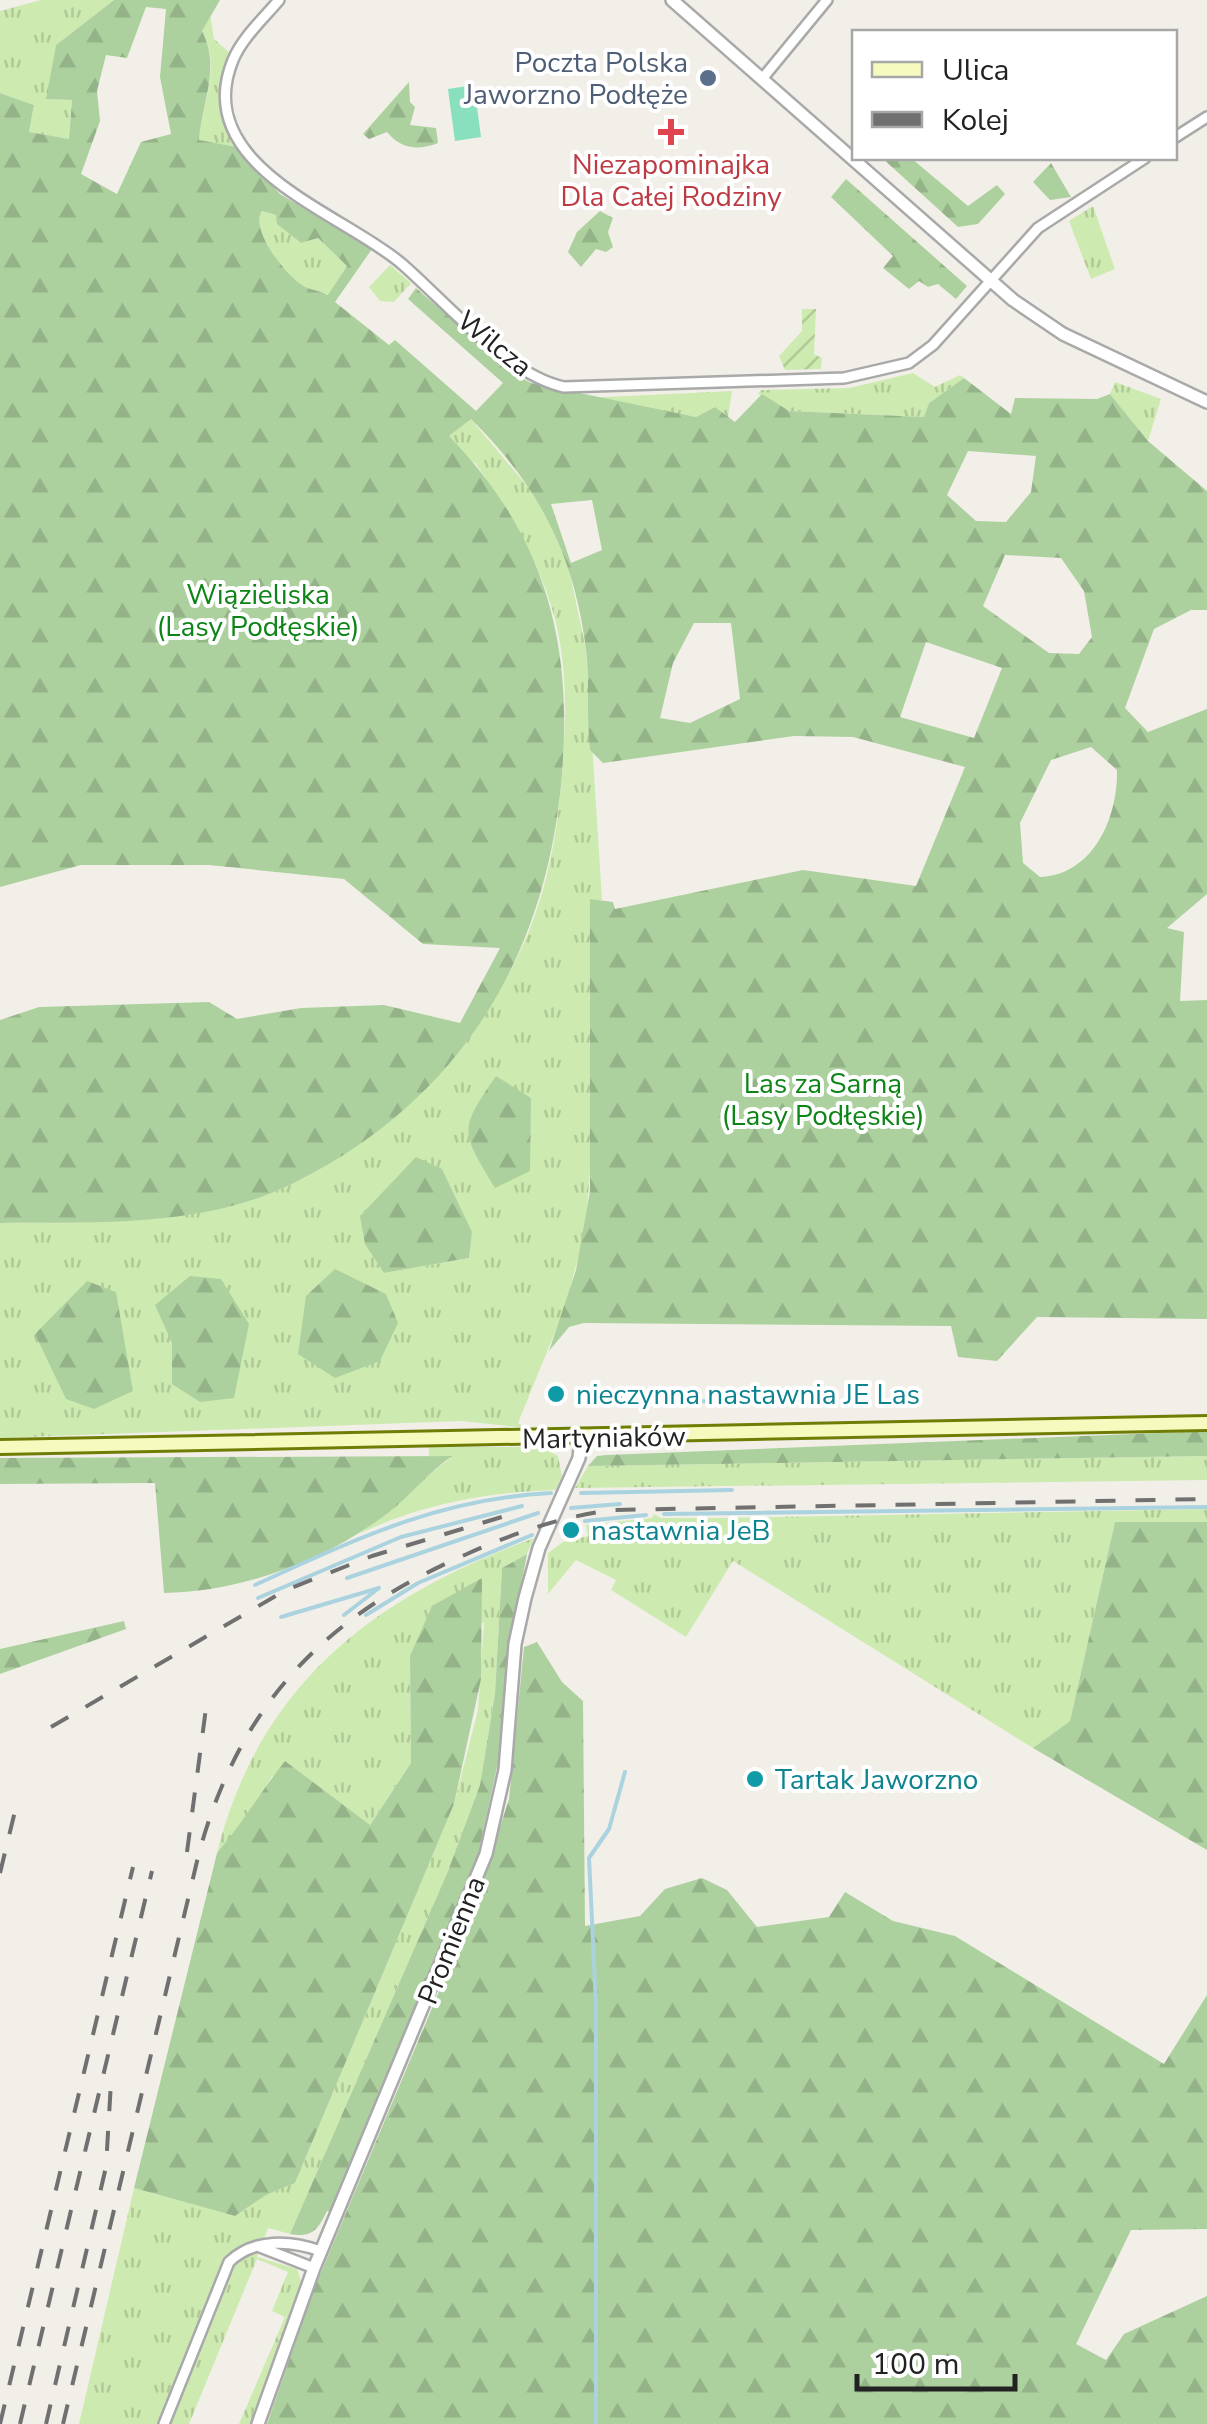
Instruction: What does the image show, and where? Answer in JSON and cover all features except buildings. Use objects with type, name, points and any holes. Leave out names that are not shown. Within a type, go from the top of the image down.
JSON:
[{"type":"main road","name":"Martyniaków","points":[[0,1447],[580,1439],[1207,1423]]},
{"type":"street","name":"Wilcza","points":[[279,0],[236,54],[228,79],[232,121],[249,154],[289,194],[381,248],[509,358],[549,384],[654,387],[878,374],[918,358],[1038,228],[1143,160]]},
{"type":"street","points":[[672,0],[852,158]]},
{"type":"street","points":[[762,79],[827,0]]},
{"type":"street","points":[[1177,136],[1207,116]]},
{"type":"street","points":[[854,160],[991,280],[1063,334],[1207,402]]},
{"type":"street","name":"Promienna","points":[[258,2424],[314,2268],[486,1854],[504,1770],[522,1612],[539,1548],[579,1458],[580,1439]]},
{"type":"street","points":[[164,2424],[223,2272],[241,2252],[275,2242],[321,2251]]},
{"type":"street","points":[[257,2246],[314,2268]]},
{"type":"green space","points":[[41,0],[114,0],[56,45],[47,99],[72,100],[69,139],[29,132],[34,105],[0,93],[0,11]]},
{"type":"green space","points":[[114,0],[220,0],[202,31],[210,71],[199,140],[237,147],[280,194],[372,249],[335,302],[389,345],[395,340],[476,411],[503,383],[408,299],[416,288],[515,375],[531,383],[696,417],[715,407],[735,422],[762,394],[789,411],[924,417],[929,403],[964,378],[1011,414],[1015,398],[1097,399],[1110,394],[1148,441],[1207,491],[1207,610],[1191,610],[1154,629],[1125,708],[1148,732],[1207,709],[1207,894],[1167,928],[1184,932],[1180,1001],[1207,1000],[1207,1319],[1037,1317],[997,1361],[958,1357],[951,1326],[584,1323],[569,1327],[549,1351],[576,1270],[590,1191],[590,899],[613,902],[615,909],[803,870],[916,886],[965,767],[853,737],[794,736],[603,763],[590,750],[586,649],[562,552],[516,469],[471,419],[449,436],[506,508],[527,546],[554,626],[564,713],[555,828],[541,892],[519,952],[490,1008],[453,1059],[409,1105],[357,1146],[298,1181],[263,1196],[190,1215],[114,1222],[0,1223],[0,1020],[39,1007],[209,1002],[237,1019],[301,1008],[384,1005],[460,1023],[500,948],[423,944],[344,879],[209,865],[81,865],[0,887],[0,93],[34,105],[29,132],[69,139],[72,100],[46,99],[56,45]],"holes":[[[146,7],[166,9],[160,77],[171,134],[141,142],[117,194],[81,174],[100,121],[97,91],[106,55],[127,58]],[[262,211],[276,215],[277,224],[301,243],[318,238],[347,266],[328,295],[292,277],[277,260],[260,228]],[[968,451],[1036,456],[1031,492],[1006,522],[976,521],[947,495]],[[592,500],[602,550],[571,563],[551,504]],[[1005,555],[1061,558],[1084,591],[1092,637],[1079,654],[1049,653],[983,606]],[[694,623],[731,623],[740,699],[690,723],[660,718],[673,663]],[[926,642],[1002,668],[974,738],[900,717]],[[1091,747],[1117,770],[1107,824],[1099,841],[1075,866],[1040,877],[1023,863],[1020,823],[1051,760]]]},
{"type":"green space","points":[[210,14],[214,39],[230,53],[222,102],[237,147],[199,141],[211,72],[202,31]]},
{"type":"green space","points":[[409,82],[410,102],[415,107],[410,125],[436,128],[438,143],[410,147],[387,132],[369,139],[363,134]]},
{"type":"green space","points":[[474,85],[481,137],[455,141],[448,89]]},
{"type":"green space","points":[[0,144],[470,418],[543,505],[569,570],[586,649],[602,900],[590,900],[593,1136],[585,1233],[564,1310],[518,1423],[525,1428],[461,1421],[0,1438],[0,1223],[140,1220],[209,1211],[276,1191],[314,1173],[381,1124],[448,1058],[503,984],[523,945],[539,904],[558,813],[565,725],[564,672],[555,619],[541,577],[512,519],[476,464]],"holes":[[[442,1169],[471,1232],[469,1258],[384,1273]]]},
{"type":"green space","points":[[884,160],[913,160],[968,206],[997,185],[1005,194],[978,224],[958,227]]},
{"type":"green space","points":[[1051,163],[1071,197],[1050,200],[1033,182]]},
{"type":"green space","points":[[846,179],[967,286],[956,299],[938,284],[928,287],[919,281],[909,289],[883,268],[893,256],[831,197]]},
{"type":"green space","points":[[1093,206],[1115,269],[1091,279],[1069,221]]},
{"type":"green space","points":[[262,211],[276,215],[278,224],[301,243],[318,238],[347,266],[329,295],[302,286],[285,270],[264,239],[259,219]]},
{"type":"green space","points":[[600,211],[613,218],[608,232],[613,247],[606,252],[596,249],[581,267],[568,252],[577,232]]},
{"type":"green space","points":[[390,265],[411,283],[394,302],[380,301],[369,287]]},
{"type":"green space","points":[[802,309],[816,309],[814,354],[822,358],[821,369],[785,370],[779,356],[802,331]]},
{"type":"green space","points":[[913,373],[935,387],[960,375],[964,378],[929,403],[925,417],[789,411],[758,394],[761,390],[849,388]]},
{"type":"green space","points":[[1115,382],[1161,399],[1148,441],[1110,394]]},
{"type":"green space","points":[[732,391],[728,417],[715,407],[696,417],[586,398]]},
{"type":"green space","points":[[496,1076],[531,1098],[530,1171],[495,1188],[475,1154],[468,1131],[475,1109]]},
{"type":"green space","points":[[416,1157],[442,1169],[472,1232],[469,1258],[384,1273],[365,1244],[360,1216]]},
{"type":"green space","points":[[335,1269],[386,1294],[398,1323],[380,1361],[335,1378],[298,1354],[306,1296]]},
{"type":"green space","points":[[190,1276],[221,1279],[249,1324],[234,1398],[200,1402],[172,1384],[172,1343],[155,1305]]},
{"type":"green space","points":[[87,1281],[116,1292],[133,1391],[94,1409],[66,1399],[35,1334]]},
{"type":"green space","points":[[1207,1431],[1207,1456],[588,1466],[597,1456],[607,1455]]},
{"type":"green space","points":[[429,1447],[542,1447],[558,1456],[562,1476],[556,1490],[455,1502],[406,1515],[359,1534],[451,1457],[429,1456]]},
{"type":"green space","points":[[452,1456],[388,1513],[311,1559],[224,1587],[164,1593],[155,1483],[0,1484],[0,1458]]},
{"type":"green space","points":[[1207,1456],[1207,1480],[575,1488],[588,1466]]},
{"type":"green space","points":[[1207,1509],[1207,1522],[1115,1522],[1070,1721],[1033,1748],[733,1561],[686,1637],[611,1590],[616,1580],[576,1560],[548,1594],[548,1553],[563,1542],[588,1536],[586,1525],[652,1518],[654,1514],[661,1518],[725,1518]]},
{"type":"green space","points":[[1115,1522],[1207,1522],[1207,1850],[1033,1748],[1070,1721]]},
{"type":"green space","points":[[534,1538],[527,1554],[502,1568],[495,1694],[480,1785],[448,1871],[290,2234],[268,2228],[257,2257],[297,2269],[301,2281],[253,2424],[239,2424],[285,2317],[272,2311],[288,2272],[257,2259],[189,2424],[79,2424],[134,2188],[235,2216],[266,2195],[295,2183],[454,1804],[478,1710],[484,1622],[410,1656],[411,1763],[369,1826],[272,1776],[251,1814],[217,1853],[236,1793],[262,1740],[295,1693],[332,1653],[376,1618],[477,1561]]},
{"type":"green space","points":[[527,1554],[509,1650],[499,1758],[477,1859],[332,2212],[327,2211],[317,2228],[309,2233],[290,2234],[448,1871],[480,1785],[495,1694],[502,1568]]},
{"type":"green space","points":[[482,1578],[481,1679],[454,1804],[295,2183],[266,2195],[235,2216],[134,2188],[217,1853],[285,1761],[370,1825],[411,1763],[410,1656],[432,1606]]},
{"type":"green space","points":[[124,1621],[126,1629],[0,1674],[0,1649]]},
{"type":"green space","points":[[537,1642],[562,1682],[583,1701],[585,1926],[640,1916],[665,1889],[702,1878],[727,1890],[757,1927],[829,1917],[845,1892],[893,1921],[955,1936],[1164,2064],[1207,1995],[1207,2229],[1131,2230],[1076,2344],[1106,2360],[1124,2334],[1207,2296],[1207,2424],[267,2424],[314,2289],[474,1908],[509,1799],[524,1647]]},
{"type":"waterway","points":[[587,1398],[608,1397]]},
{"type":"waterway","points":[[621,1397],[757,1404]]},
{"type":"waterway","points":[[581,1493],[732,1490]]},
{"type":"waterway","points":[[255,1585],[398,1524],[471,1503],[551,1493]]},
{"type":"waterway","points":[[571,1508],[620,1504]]},
{"type":"waterway","points":[[258,1598],[401,1537],[522,1506]]},
{"type":"waterway","points":[[664,1514],[1207,1507]]},
{"type":"waterway","points":[[347,1578],[538,1513]]},
{"type":"waterway","points":[[585,1521],[646,1515]]},
{"type":"waterway","points":[[366,1615],[418,1583],[532,1535]]},
{"type":"waterway","points":[[281,1617],[379,1588],[344,1615]]},
{"type":"waterway","points":[[596,2424],[596,2004],[589,1858],[609,1829],[625,1772]]},
{"type":"railway","points":[[63,2424],[199,1853],[217,1800],[238,1752],[265,1709],[296,1670],[331,1636],[371,1605],[467,1554],[538,1527],[612,1510],[1207,1499]]},
{"type":"railway","points":[[51,1727],[286,1590],[372,1556],[515,1513]]},
{"type":"railway","points":[[187,1852],[206,1708]]},
{"type":"railway","points":[[0,1873],[15,1811]]},
{"type":"railway","points":[[0,2424],[133,1867]]},
{"type":"railway","points":[[20,2424],[152,1871]]},
{"type":"railway","points":[[46,2424],[106,2167],[111,2082]]},
{"type":"place","name":"Poczta Polska Jaworzno Podłęże","points":[[708,78]]},
{"type":"place","name":"Niezapominajka Dla Całej Rodziny","points":[[671,132]]},
{"type":"place","name":"nieczynna nastawnia JE Las","points":[[556,1394]]},
{"type":"place","name":"nastawnia JeB","points":[[571,1530]]},
{"type":"place","name":"Tartak Jaworzno","points":[[755,1779]]},
{"type":"park label","name":"Wiązieliska (Lasy Podłęskie)","points":[[258,610]]},
{"type":"park label","name":"Las za Sarną (Lasy Podłęskie)","points":[[823,1099]]}]
